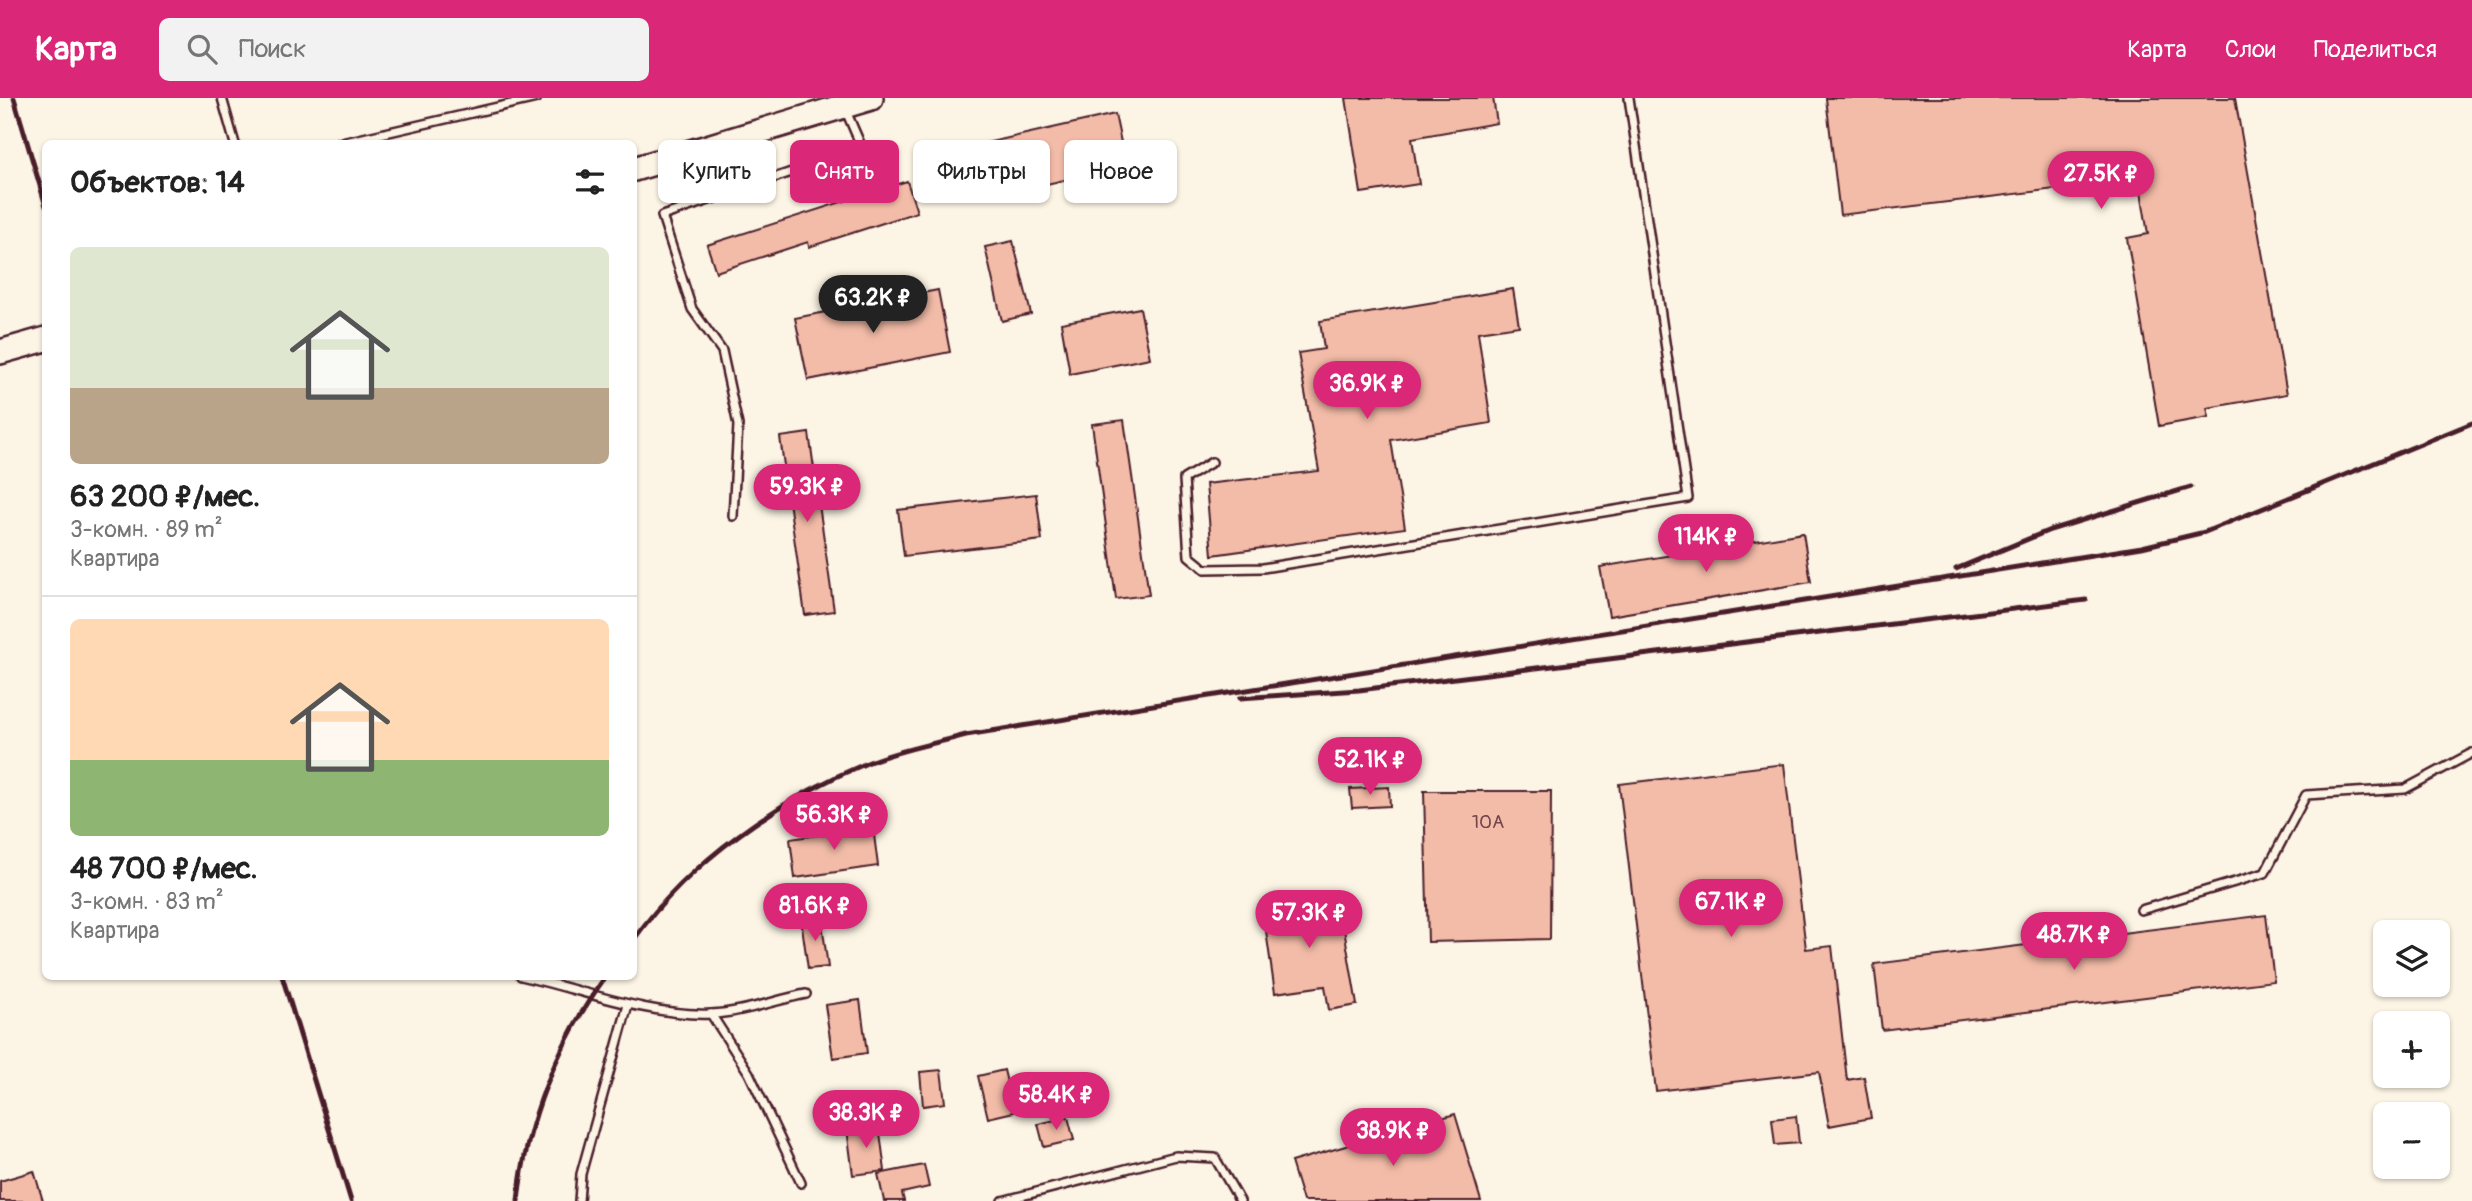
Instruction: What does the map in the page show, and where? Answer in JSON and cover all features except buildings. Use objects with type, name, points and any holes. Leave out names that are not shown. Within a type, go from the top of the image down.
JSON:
[{"type":"main road","points":[[637,168],[853,102]]},
{"type":"main road","points":[[0,352],[42,340]]},
{"type":"lane","points":[[222,98],[234,140]]},
{"type":"lane","points":[[354,140],[537,98]]},
{"type":"lane","points":[[1212,462],[1184,479],[1189,556],[1205,569],[1263,568],[1688,498],[1629,98]]},
{"type":"lane","points":[[733,516],[738,425],[722,351],[692,309],[662,216],[862,148],[853,102]]},
{"type":"lane","points":[[2141,910],[2265,873],[2306,795],[2405,789],[2472,753]]},
{"type":"lane","points":[[539,980],[594,993],[628,1005],[711,1014],[806,994]]},
{"type":"lane","points":[[579,1201],[581,1174],[628,1005]]},
{"type":"lane","points":[[711,1014],[750,1073],[802,1183]]},
{"type":"lane","points":[[1002,1201],[1176,1157],[1215,1158],[1240,1201]]},
{"type":"railway","points":[[14,98],[42,192]]},
{"type":"railway","points":[[637,935],[682,883],[738,835],[769,814],[834,778],[879,758],[904,751],[966,735],[2142,547],[2205,532],[2472,423]]},
{"type":"railway","points":[[1956,569],[2050,530],[2191,487]]},
{"type":"railway","points":[[1240,698],[1359,690],[2086,600]]},
{"type":"railway","points":[[283,980],[351,1201]]},
{"type":"railway","points":[[518,1201],[528,1141],[547,1083],[573,1028],[603,980]]}]
